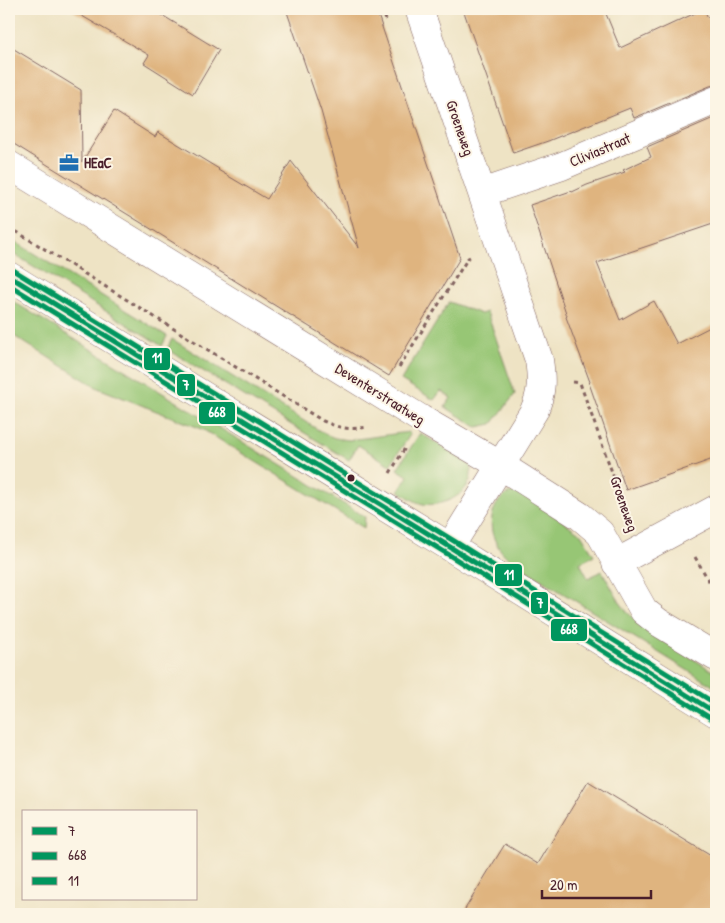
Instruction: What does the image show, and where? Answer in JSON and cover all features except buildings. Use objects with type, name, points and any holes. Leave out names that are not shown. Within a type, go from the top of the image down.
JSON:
[{"type":"street","name":"Groeneweg","points":[[419,9],[538,360],[541,377],[540,398],[534,411],[450,547]]},
{"type":"street","name":"Cliviastraat","points":[[482,193],[562,166],[716,100]]},
{"type":"street","name":"Deventerstraatweg","points":[[9,165],[421,419],[500,465],[580,516],[600,533],[644,611],[658,622],[716,657]]},
{"type":"street","points":[[9,276],[716,713]]},
{"type":"street","points":[[616,563],[716,509]]},
{"type":"path","points":[[9,227],[323,421],[338,427],[352,429],[372,426]]},
{"type":"path","points":[[382,395],[468,258],[500,247]]},
{"type":"path","name":"Groeneweg","points":[[541,377],[580,383],[640,550]]},
{"type":"path","points":[[387,478],[421,419]]},
{"type":"path","points":[[679,530],[716,593]]},
{"type":"green space","points":[[9,238],[167,336],[162,346],[9,251]]},
{"type":"green space","points":[[9,299],[365,517],[364,528],[202,429],[98,388],[9,333]]},
{"type":"green space","points":[[449,302],[481,314],[487,312],[515,394],[492,424],[477,427],[445,407],[451,398],[441,391],[434,400],[401,380]]},
{"type":"green space","points":[[172,339],[325,434],[349,440],[409,432],[410,435],[390,465],[358,445],[349,460],[167,349]]},
{"type":"green space","points":[[420,433],[469,463],[470,481],[459,495],[451,500],[441,503],[423,504],[399,491],[408,476],[397,469]]},
{"type":"green space","points":[[517,492],[524,494],[581,534],[594,555],[580,563],[588,578],[602,571],[627,612],[645,629],[716,673],[716,688],[514,563],[505,555],[492,533],[492,515],[497,503],[501,499],[507,494]]},
{"type":"transit line","name":"11","points":[[13,270],[716,704]]},
{"type":"transit line","name":"7","points":[[9,276],[716,713]]},
{"type":"transit line","name":"668","points":[[9,285],[446,553],[712,719]]},
{"type":"place","name":"HEaC","points":[[69,163]]}]
